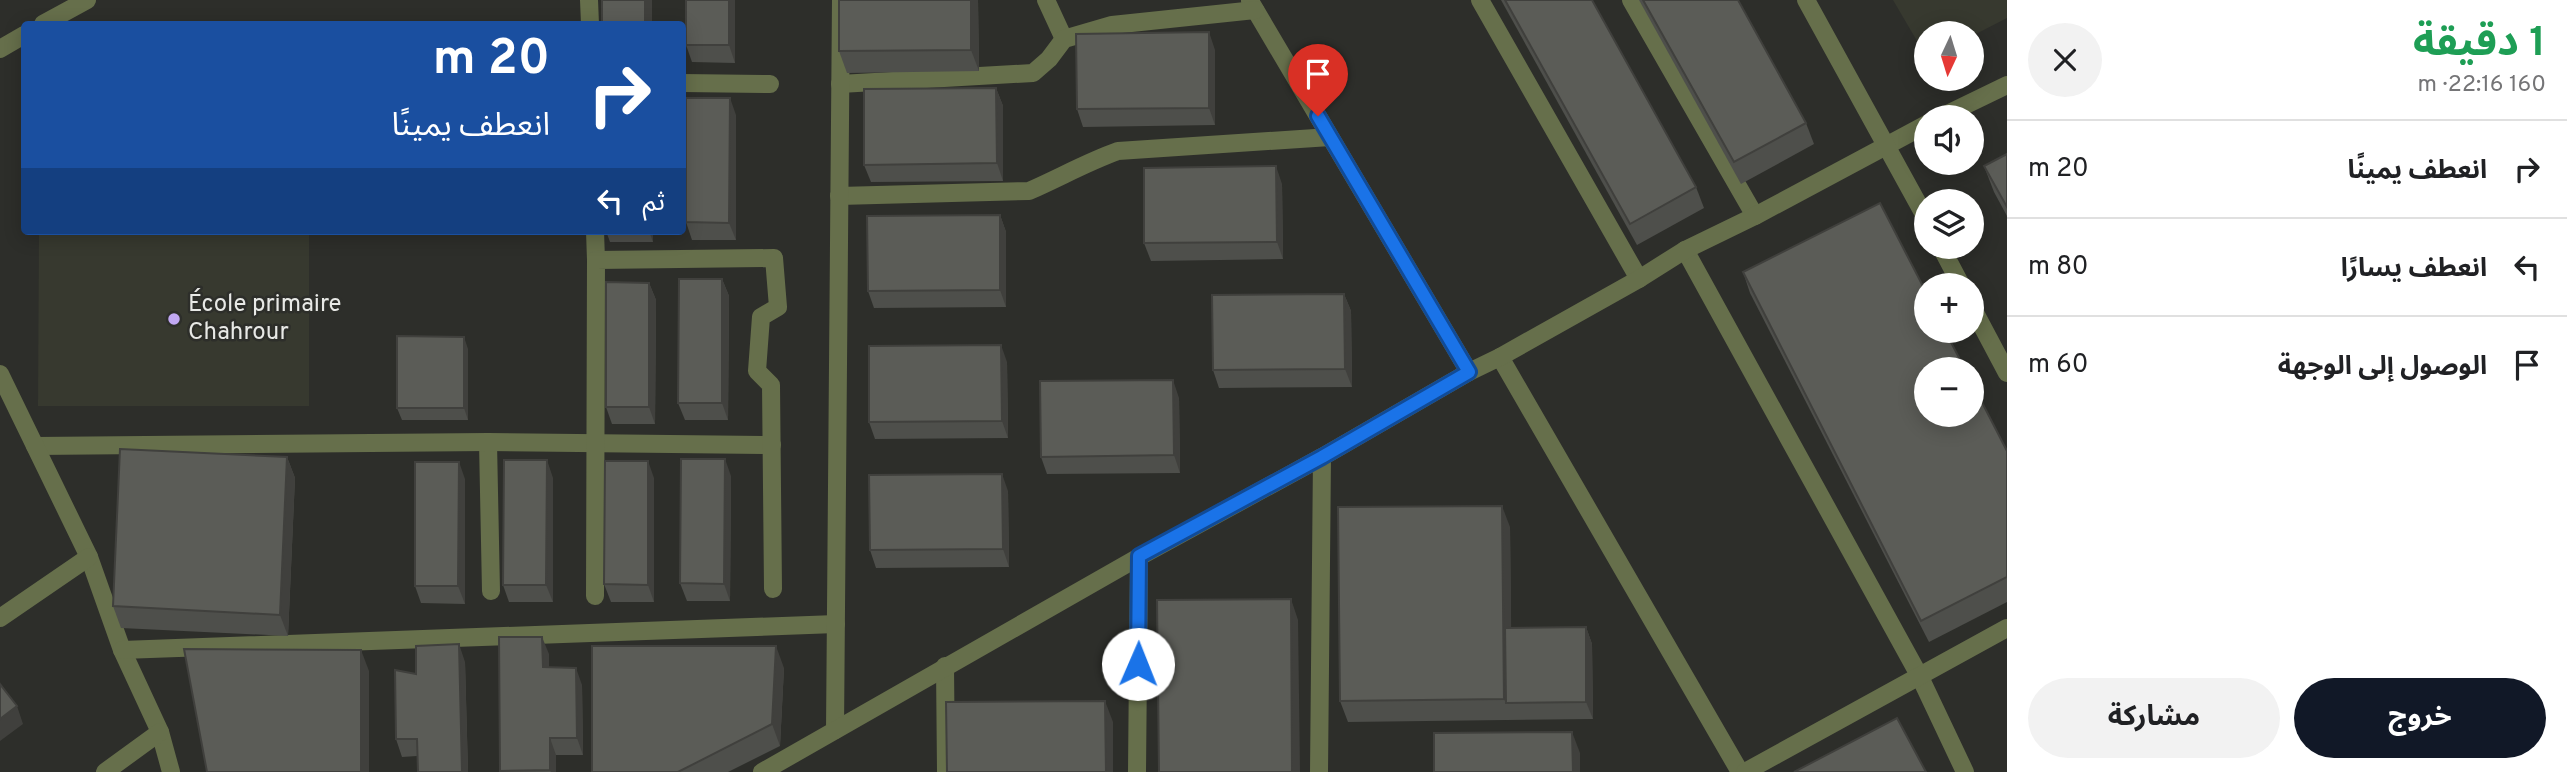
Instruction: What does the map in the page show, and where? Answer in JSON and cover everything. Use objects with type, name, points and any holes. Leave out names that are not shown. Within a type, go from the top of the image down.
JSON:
[{"type":"street","points":[[48,21],[87,0]]},
{"type":"street","points":[[589,0],[590,21]]},
{"type":"street","points":[[835,730],[841,0]]},
{"type":"street","points":[[1046,0],[1064,38]]},
{"type":"street","points":[[1480,0],[1639,279]]},
{"type":"street","points":[[1631,0],[1755,216]]},
{"type":"street","points":[[1806,0],[1914,196]]},
{"type":"street","points":[[840,84],[1033,73],[1049,60],[1064,38],[1112,25],[1252,5],[1469,372]]},
{"type":"street","points":[[0,49],[21,37]]},
{"type":"street","points":[[686,83],[770,84]]},
{"type":"street","points":[[1966,105],[2007,85]]},
{"type":"street","points":[[762,772],[1139,556],[1639,279],[1685,250],[1755,216],[1914,130]]},
{"type":"street","points":[[839,196],[1029,191],[1056,180],[1087,162],[1118,151],[1330,137]]},
{"type":"street","points":[[595,235],[595,596]]},
{"type":"street","points":[[1685,250],[1920,677],[1965,772]]},
{"type":"street","points":[[596,260],[774,258],[778,307],[761,317],[757,371],[771,385],[773,589]]},
{"type":"street","points":[[1984,330],[2007,373]]},
{"type":"street","points":[[1500,357],[1742,772],[2007,628]]},
{"type":"street","points":[[0,374],[89,556],[122,650],[160,732],[171,772]]},
{"type":"street","points":[[35,446],[488,442],[772,445]]},
{"type":"street","points":[[488,442],[491,591]]},
{"type":"street","points":[[1319,772],[1322,457]]},
{"type":"street","points":[[0,618],[89,556]]},
{"type":"street","points":[[1137,772],[1139,556]]},
{"type":"street","points":[[122,650],[836,624]]},
{"type":"street","points":[[945,666],[946,772]]},
{"type":"street","points":[[105,772],[160,732]]},
{"type":"shaded area","points":[[1893,0],[2007,0],[2007,18],[1984,30],[1984,21],[1914,21],[1914,36]]},
{"type":"shaded area","name":"École primaire Chahrour","points":[[39,235],[309,235],[309,406],[38,406]]},
{"type":"building","points":[[602,0],[645,0],[645,21],[602,21]]},
{"type":"building","points":[[686,0],[729,0],[729,45],[686,45]]},
{"type":"building","points":[[839,0],[971,0],[971,50],[839,51]]},
{"type":"building","points":[[1505,0],[1592,0],[1696,187],[1630,224]]},
{"type":"building","points":[[1643,0],[1738,0],[1806,123],[1734,162]]},
{"type":"building","points":[[1209,32],[1209,108],[1077,109],[1076,34]]},
{"type":"building","points":[[996,88],[997,163],[864,165],[864,89]]},
{"type":"building","points":[[686,98],[730,98],[729,223],[686,222]]},
{"type":"building","points":[[2007,154],[2007,207],[1984,166]]},
{"type":"building","points":[[1276,166],[1277,242],[1144,243],[1144,168]]},
{"type":"building","points":[[1880,203],[1916,273],[1914,273],[1914,343],[1951,343],[1959,357],[1914,357],[1914,427],[1984,427],[1984,406],[2007,451],[2007,577],[1921,621],[1743,272]]},
{"type":"building","points":[[1000,215],[1000,290],[868,291],[867,216]]},
{"type":"building","points":[[679,279],[722,279],[722,403],[678,403]]},
{"type":"building","points":[[606,282],[649,283],[649,407],[606,407]]},
{"type":"building","points":[[1344,294],[1345,369],[1213,370],[1212,295]]},
{"type":"building","points":[[397,336],[464,337],[464,408],[397,408]]},
{"type":"building","points":[[1001,345],[1002,421],[869,422],[869,346]]},
{"type":"building","points":[[1173,380],[1174,455],[1041,457],[1040,381]]},
{"type":"building","points":[[120,449],[287,457],[280,615],[113,606]]},
{"type":"building","points":[[681,459],[725,459],[724,584],[680,583]]},
{"type":"building","points":[[504,460],[547,460],[546,585],[503,585]]},
{"type":"building","points":[[605,461],[648,461],[648,585],[604,584]]},
{"type":"building","points":[[415,462],[459,462],[458,586],[415,586]]},
{"type":"building","points":[[1002,474],[1003,549],[870,550],[869,475]]},
{"type":"building","points":[[1502,506],[1504,699],[1340,701],[1338,507]]},
{"type":"building","points":[[1291,599],[1292,772],[1159,772],[1157,600]]},
{"type":"building","points":[[1586,627],[1586,702],[1506,703],[1505,628]]},
{"type":"building","points":[[499,637],[542,637],[543,667],[576,668],[577,738],[550,738],[550,770],[500,771]]},
{"type":"building","points":[[459,644],[462,772],[418,772],[417,739],[396,739],[395,670],[416,674],[416,646]]},
{"type":"building","points":[[592,646],[776,646],[772,724],[678,772],[592,772]]},
{"type":"building","points":[[184,649],[361,650],[361,772],[207,772]]},
{"type":"building","points":[[0,684],[17,706],[0,719]]},
{"type":"building","points":[[1105,701],[1106,772],[947,772],[946,702]]},
{"type":"building","points":[[1897,718],[1926,772],[1794,772]]},
{"type":"building","points":[[1572,732],[1573,772],[1434,772],[1434,733]]},
{"type":"place","name":"École primaire Chahrour","points":[[174,319]]},
{"type":"route","points":[[1138,664],[1139,556],[1322,457],[1469,372],[1318,116]]}]
